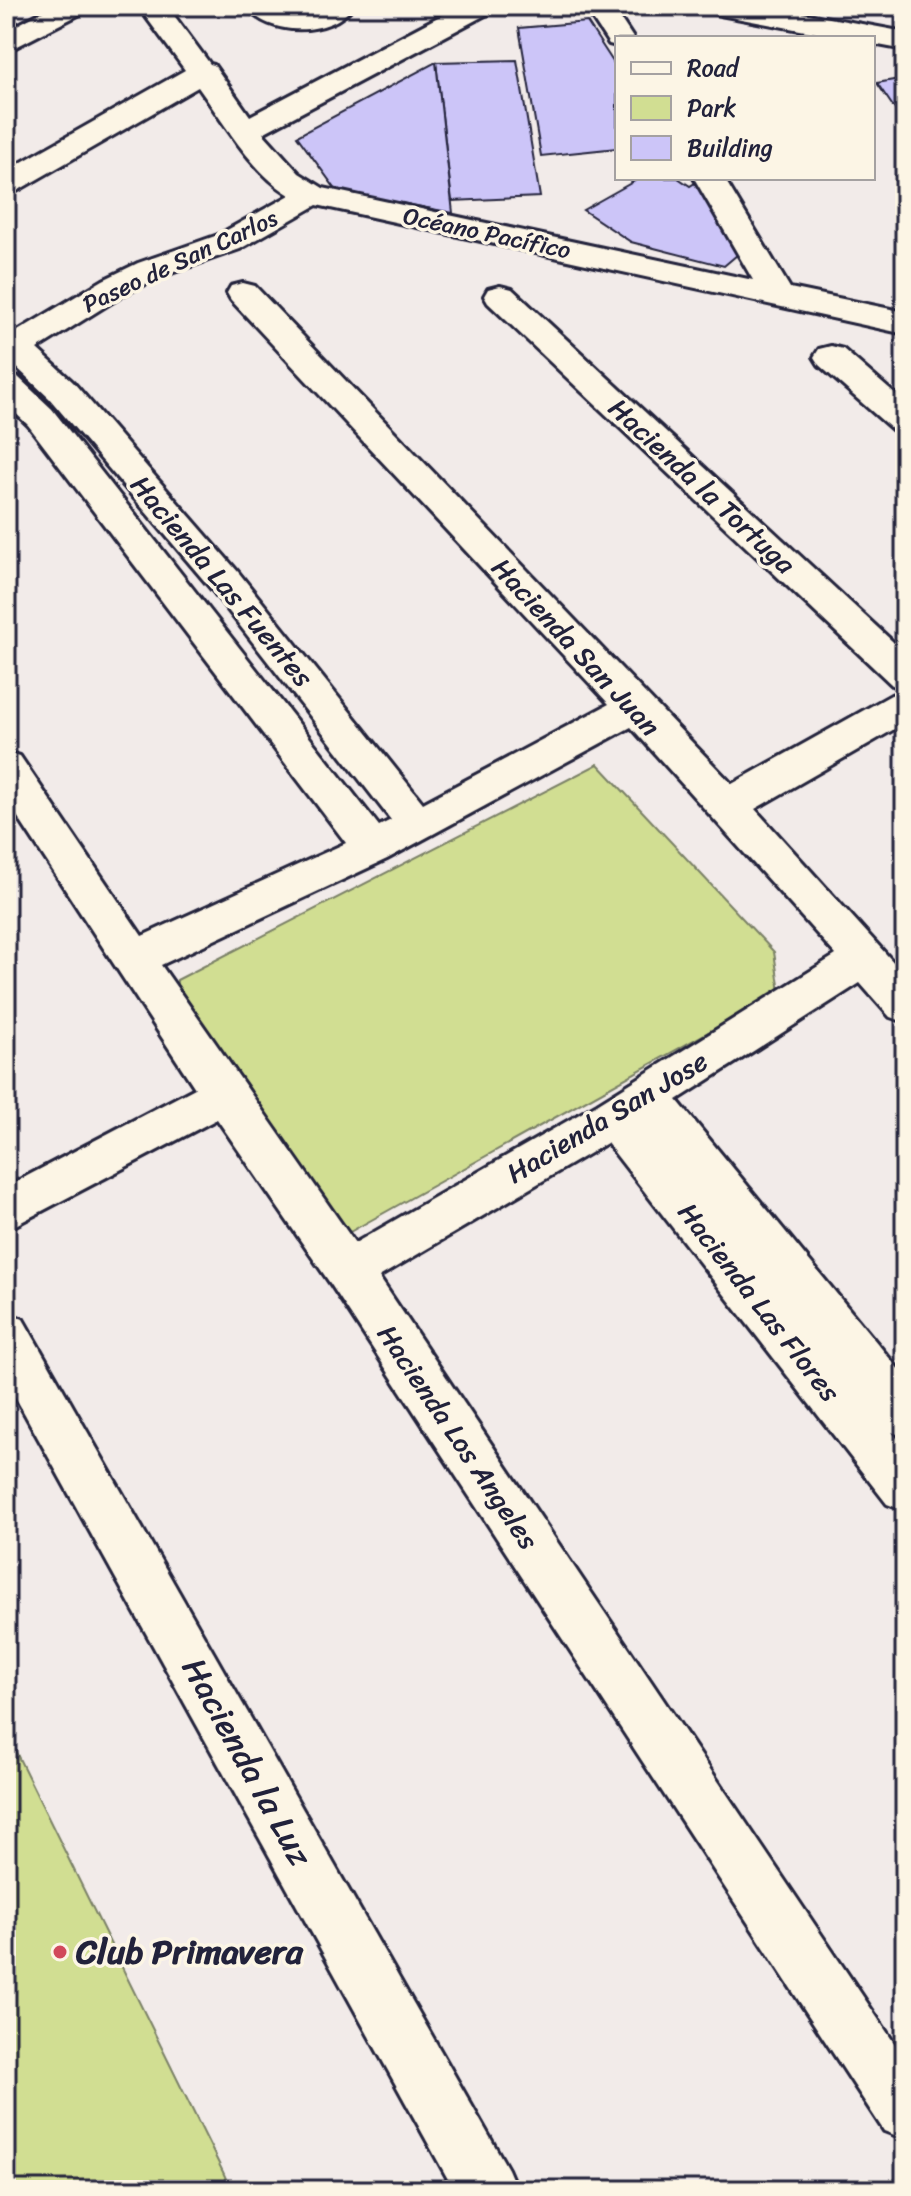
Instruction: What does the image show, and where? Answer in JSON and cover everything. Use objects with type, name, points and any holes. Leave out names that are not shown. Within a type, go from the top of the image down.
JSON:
[{"type":"street","points":[[6,43],[74,6]]},
{"type":"street","name":"Océano Pacífico","points":[[152,6],[204,71],[263,154],[288,180],[313,195],[905,323]]},
{"type":"street","points":[[260,6],[284,19],[301,22],[316,19],[339,6]]},
{"type":"street","points":[[247,130],[481,6]]},
{"type":"street","points":[[598,6],[618,36]]},
{"type":"street","points":[[720,6],[905,41]]},
{"type":"street","points":[[6,184],[204,71]]},
{"type":"street","points":[[710,180],[780,298]]},
{"type":"street","name":"Paseo de San Carlos","points":[[10,350],[114,287],[149,270],[229,242],[313,195]]},
{"type":"street","name":"Hacienda San Juan","points":[[243,293],[728,805],[905,1004]]},
{"type":"street","name":"Hacienda la Tortuga","points":[[500,296],[905,675]]},
{"type":"street","name":"Hacienda Las Fuentes","points":[[10,350],[61,390],[226,582],[418,825]]},
{"type":"street","points":[[831,357],[905,422]]},
{"type":"street","name":"Hacienda Las Fuentes","points":[[6,385],[40,417],[373,848]]},
{"type":"street","points":[[182,601],[226,582]]},
{"type":"street","points":[[728,805],[905,705]]},
{"type":"street","points":[[133,959],[373,848],[634,708]]},
{"type":"street","name":"Hacienda Los Angeles","points":[[6,767],[224,1094],[348,1271],[905,2110]]},
{"type":"street","name":"Hacienda San Jose","points":[[348,1271],[629,1106],[863,959]]},
{"type":"street","points":[[6,1210],[224,1094]]},
{"type":"street","name":"Hacienda Las Flores","points":[[629,1106],[905,1414]]},
{"type":"street","name":"Hacienda Las Flores","points":[[629,1106],[905,1487]]},
{"type":"street","name":"Hacienda la Luz","points":[[6,1334],[487,2190]]},
{"type":"green space","points":[[598,764],[774,952],[780,992],[348,1233],[176,999],[177,980]]},
{"type":"green space","name":"Club Primavera","points":[[6,1732],[223,2172],[231,2190],[6,2190]]},
{"type":"building","points":[[587,22],[615,65],[615,148],[541,156],[519,28]]},
{"type":"building","points":[[517,60],[540,197],[452,201],[436,62]]},
{"type":"building","points":[[436,62],[453,213],[337,191],[297,136]]},
{"type":"building","points":[[905,78],[905,124],[877,83]]},
{"type":"building","points":[[636,180],[681,180],[690,186],[698,181],[744,249],[724,266],[631,242],[583,210]]},
{"type":"place","name":"Club Primavera","points":[[60,1952]]}]
